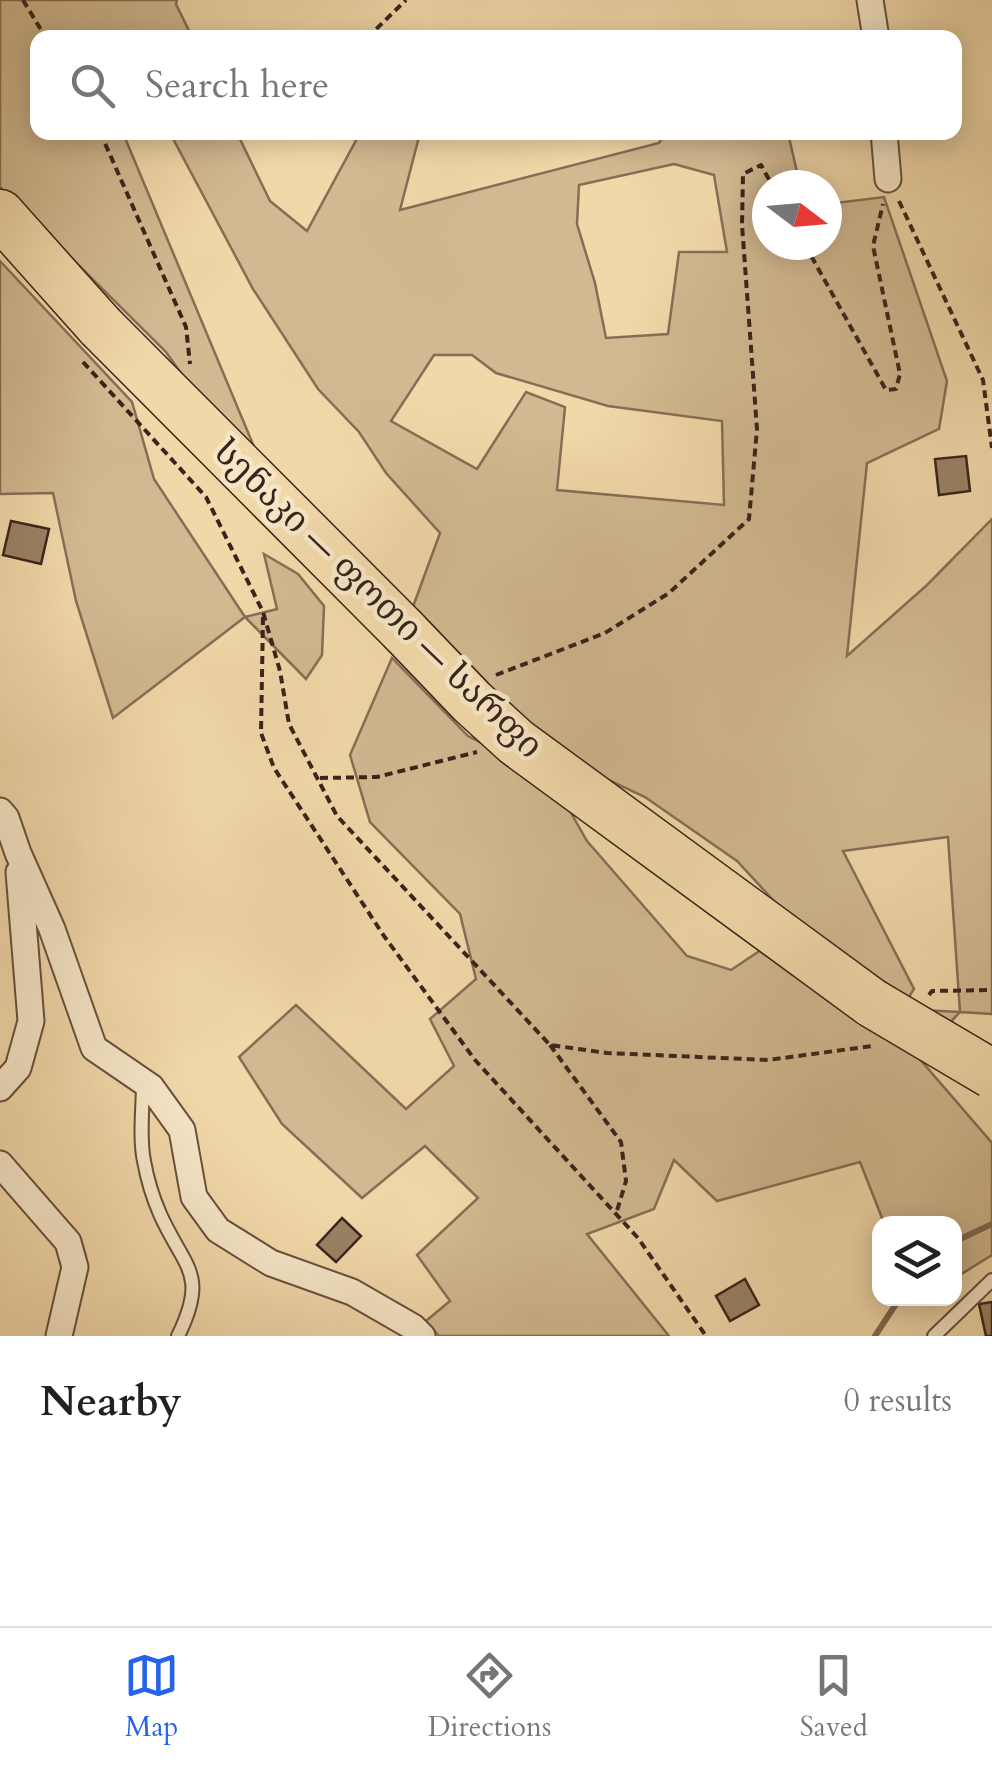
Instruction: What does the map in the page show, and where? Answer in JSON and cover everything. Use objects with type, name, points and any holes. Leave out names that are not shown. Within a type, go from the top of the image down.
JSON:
[{"type":"highway","name":"სენაკი — ფოთი — სარფი","points":[[0,214],[91,343],[404,631],[516,742],[879,1023],[992,1074]]},
{"type":"street","points":[[870,0],[875,30]]},
{"type":"street","points":[[885,140],[888,179]]},
{"type":"street","points":[[0,810],[52,930],[94,1048],[151,1087],[182,1130],[194,1197],[218,1230],[271,1263],[352,1292],[422,1336]]},
{"type":"street","points":[[0,1088],[18,1068],[32,1020],[18,853]]},
{"type":"street","points":[[0,1164],[68,1242],[75,1267],[59,1336]]},
{"type":"lane","points":[[143,1081],[143,1158],[160,1214],[194,1280],[191,1310],[178,1336]]},
{"type":"lane","points":[[934,1336],[992,1280]]},
{"type":"path","points":[[24,0],[41,30]]},
{"type":"path","points":[[375,30],[406,0]]},
{"type":"path","points":[[104,140],[186,327],[190,365]]},
{"type":"path","points":[[492,676],[605,633],[669,593],[749,519],[757,429],[742,174],[761,165],[764,170]]},
{"type":"path","points":[[813,260],[886,390],[896,389],[900,374],[873,246],[888,179]]},
{"type":"path","points":[[888,179],[984,380],[992,448]]},
{"type":"path","points":[[91,343],[206,497],[263,612],[280,671],[289,724],[337,816],[550,1045],[621,1142],[626,1182],[616,1214]]},
{"type":"path","points":[[204,478],[206,497]]},
{"type":"path","points":[[263,612],[261,733],[274,768],[384,936],[475,1060],[638,1238],[706,1336]]},
{"type":"path","points":[[318,778],[377,778],[516,742]]},
{"type":"path","points":[[920,1004],[932,991],[992,990]]},
{"type":"path","points":[[550,1045],[607,1053],[768,1060],[879,1023]]},
{"type":"shaded area","points":[[0,0],[177,0],[189,30],[30,30],[30,140],[126,140],[265,473],[244,462],[166,352],[0,187]]},
{"type":"shaded area","points":[[174,140],[240,140],[270,201],[307,231],[356,140],[418,140],[400,210],[661,140],[790,140],[797,170],[752,170],[752,260],[842,260],[842,202],[884,197],[947,381],[939,429],[867,463],[847,656],[927,585],[992,519],[992,1014],[960,1012],[918,1057],[992,1143],[992,1255],[962,1274],[962,1216],[881,1216],[860,1162],[717,1201],[674,1160],[654,1209],[587,1234],[669,1336],[439,1336],[426,1321],[450,1301],[417,1255],[478,1198],[425,1146],[362,1198],[282,1124],[239,1057],[296,1005],[406,1109],[454,1066],[430,1019],[476,979],[460,914],[370,822],[350,755],[392,658],[468,736],[528,767],[566,804],[587,841],[687,956],[731,970],[761,950],[813,943],[737,861],[645,797],[543,749],[407,623],[440,533],[386,473],[359,432],[318,389],[253,289]],"holes":[[[674,164],[714,175],[727,252],[679,252],[668,334],[606,338],[577,224],[579,185]],[[434,355],[472,355],[496,373],[608,406],[722,421],[724,505],[557,490],[565,407],[526,392],[477,469],[391,421]],[[948,837],[960,1012],[901,1009],[914,989],[843,851]]]},
{"type":"shaded area","points":[[0,261],[132,402],[154,479],[245,617],[113,718],[76,601],[53,493],[0,494]]},
{"type":"shaded area","points":[[264,554],[298,574],[324,606],[322,655],[306,679],[245,617],[277,609]]},
{"type":"building","points":[[966,456],[970,491],[939,495],[935,459]]},
{"type":"building","points":[[11,521],[49,529],[41,564],[3,555]]},
{"type":"building","points":[[342,1218],[361,1236],[336,1262],[317,1245]]},
{"type":"building","points":[[745,1279],[759,1305],[730,1321],[716,1296]]},
{"type":"building","points":[[992,1302],[992,1336],[986,1336],[979,1304]]},
{"type":"waterway","points":[[962,1238],[992,1224]]},
{"type":"waterway","points":[[875,1336],[895,1306]]}]
